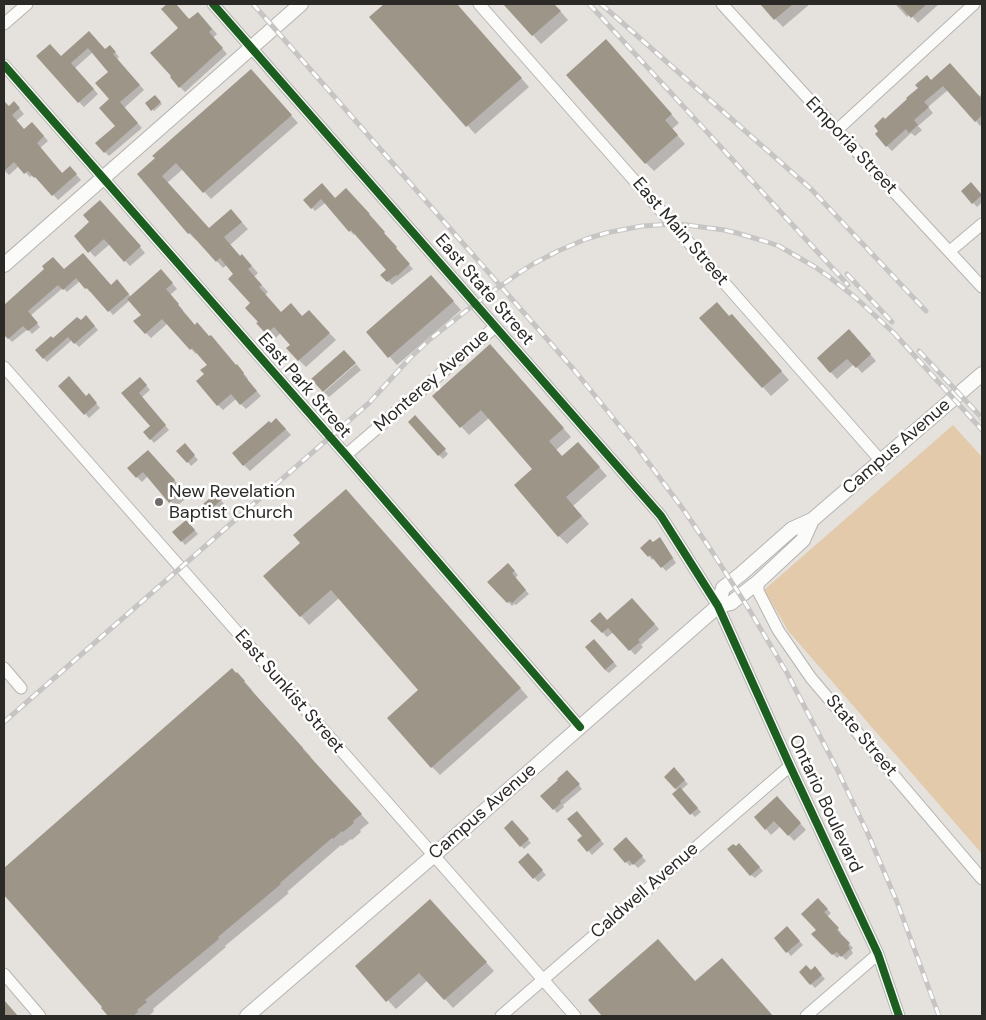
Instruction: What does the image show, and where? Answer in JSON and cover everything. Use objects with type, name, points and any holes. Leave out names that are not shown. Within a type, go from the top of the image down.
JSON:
[{"type":"street","points":[[4,24],[27,4]]},
{"type":"street","name":"East State Street","points":[[213,4],[661,516],[718,606]]},
{"type":"street","points":[[4,265],[301,4]]},
{"type":"street","name":"East Main Street","points":[[479,4],[882,461]]},
{"type":"street","name":"Emporia Street","points":[[722,4],[982,287]]},
{"type":"street","points":[[836,130],[974,4]]},
{"type":"street","name":"East Park Street","points":[[4,66],[346,455],[580,727]]},
{"type":"street","points":[[950,252],[982,224]]},
{"type":"street","name":"Monterey Avenue","points":[[346,455],[495,327]]},
{"type":"street","name":"East Sunkist Street","points":[[4,367],[575,1016]]},
{"type":"street","name":"Campus Avenue","points":[[718,606],[723,588],[792,529],[812,520],[982,374]]},
{"type":"street","name":"Campus Avenue","points":[[247,1016],[718,606],[731,603],[758,582],[803,540],[812,520]]},
{"type":"street","name":"State Street","points":[[758,582],[758,591],[778,630],[811,678],[982,879]]},
{"type":"street","name":"Ontario Boulevard","points":[[718,606],[878,954],[899,1016]]},
{"type":"street","points":[[4,668],[21,688]]},
{"type":"street","name":"Caldwell Avenue","points":[[501,1016],[790,766]]},
{"type":"street","points":[[806,1016],[878,954]]},
{"type":"street","points":[[4,974],[40,1016]]},
{"type":"shaded area","points":[[953,425],[982,457],[982,854],[789,632],[764,590]]},
{"type":"building","points":[[167,4],[176,4],[189,19],[198,12],[212,29],[209,32],[223,48],[179,88],[150,53],[178,28],[161,9]]},
{"type":"building","points":[[384,4],[457,4],[522,78],[466,127],[369,17]]},
{"type":"building","points":[[503,4],[554,4],[561,11],[532,36]]},
{"type":"building","points":[[760,4],[793,4],[774,20]]},
{"type":"building","points":[[898,4],[927,4],[911,18]]},
{"type":"building","points":[[89,31],[105,49],[110,45],[116,52],[113,54],[140,85],[120,102],[138,123],[104,153],[95,143],[115,126],[99,108],[109,99],[95,83],[108,72],[88,48],[71,63],[94,89],[78,103],[36,56],[50,44],[61,56]]},
{"type":"building","points":[[606,39],[672,114],[665,120],[678,135],[645,164],[566,75]]},
{"type":"building","points":[[950,63],[982,99],[982,115],[975,122],[943,86],[924,102],[929,107],[914,120],[918,125],[909,133],[906,129],[886,147],[875,134],[878,131],[874,126],[883,117],[885,119],[907,99],[918,88],[915,85],[927,75],[931,80]]},
{"type":"building","points":[[251,69],[292,115],[203,193],[176,163],[162,176],[209,228],[231,209],[242,222],[224,237],[240,256],[242,254],[252,266],[248,269],[262,285],[259,287],[281,312],[291,303],[302,316],[309,310],[330,333],[298,361],[286,348],[290,345],[274,327],[266,334],[256,323],[258,322],[245,308],[250,303],[228,279],[233,274],[220,258],[216,262],[190,233],[188,234],[137,174],[155,158],[152,156]]},
{"type":"building","points":[[155,95],[161,102],[151,111],[145,103]]},
{"type":"building","points":[[4,101],[9,106],[14,101],[20,108],[12,115],[24,129],[32,122],[44,136],[37,143],[62,173],[70,166],[77,174],[52,196],[35,177],[28,171],[24,174],[14,162],[4,171]]},
{"type":"building","points":[[971,182],[982,195],[972,204],[961,191]]},
{"type":"building","points":[[322,183],[335,198],[346,188],[370,214],[410,264],[387,282],[380,275],[386,270],[351,230],[349,232],[321,199],[311,209],[303,200]]},
{"type":"building","points":[[100,200],[141,246],[124,262],[104,239],[88,253],[74,236],[89,222],[83,215]]},
{"type":"building","points":[[83,253],[111,285],[117,279],[129,294],[108,312],[76,278],[63,290],[58,285],[28,311],[38,323],[28,331],[23,326],[8,339],[4,335],[4,305],[44,269],[42,266],[53,257],[64,269]]},
{"type":"building","points":[[161,269],[173,283],[166,289],[178,305],[195,325],[197,322],[209,336],[211,335],[237,364],[257,391],[240,405],[231,394],[217,406],[196,381],[204,374],[200,370],[207,365],[192,348],[190,350],[162,319],[145,334],[133,321],[141,315],[127,299]]},
{"type":"building","points":[[431,275],[454,301],[388,358],[366,332]]},
{"type":"building","points":[[717,302],[729,316],[732,314],[782,371],[762,388],[699,318]]},
{"type":"building","points":[[86,315],[95,326],[74,344],[68,337],[43,359],[35,350],[51,336],[53,338],[77,317],[81,320]]},
{"type":"building","points":[[849,329],[871,354],[856,368],[847,359],[830,373],[817,358]]},
{"type":"building","points":[[490,344],[564,428],[549,441],[562,456],[578,442],[600,467],[566,497],[582,516],[558,537],[514,485],[532,469],[481,410],[460,428],[432,396]]},
{"type":"building","points":[[344,350],[356,363],[323,392],[311,379]]},
{"type":"building","points":[[69,376],[86,396],[89,393],[97,403],[84,415],[58,386]]},
{"type":"building","points":[[140,377],[147,385],[139,393],[166,425],[150,440],[143,432],[150,426],[121,393]]},
{"type":"building","points":[[415,415],[446,449],[438,456],[408,422]]},
{"type":"building","points":[[276,418],[286,429],[243,466],[232,453],[269,421],[271,423]]},
{"type":"building","points":[[185,443],[195,455],[187,463],[176,451]]},
{"type":"building","points":[[148,450],[175,480],[172,483],[181,493],[169,503],[143,472],[136,478],[127,468]]},
{"type":"building","points":[[346,489],[521,688],[431,768],[387,718],[418,690],[331,590],[300,617],[263,576],[300,543],[293,535]]},
{"type":"building","points":[[216,493],[222,499],[209,511],[203,504]]},
{"type":"building","points":[[186,520],[195,530],[181,542],[172,532]]},
{"type":"building","points":[[660,537],[673,558],[661,568],[650,555],[648,557],[640,548],[650,539],[653,542]]},
{"type":"building","points":[[508,563],[515,571],[512,573],[526,590],[512,603],[510,601],[507,603],[487,582]]},
{"type":"building","points":[[632,598],[655,624],[638,640],[640,642],[629,651],[608,628],[602,633],[590,621],[600,612],[607,620]]},
{"type":"building","points":[[594,639],[614,662],[605,670],[585,647]]},
{"type":"building","points":[[232,668],[362,814],[353,821],[354,823],[332,838],[218,937],[219,939],[145,1000],[147,1002],[133,1016],[108,1016],[4,895],[4,868]]},
{"type":"building","points":[[674,767],[685,780],[675,789],[664,777]]},
{"type":"building","points":[[567,770],[580,784],[560,801],[561,803],[553,810],[540,796]]},
{"type":"building","points":[[680,787],[698,808],[690,815],[672,794]]},
{"type":"building","points":[[777,796],[801,823],[788,836],[774,821],[765,830],[754,817]]},
{"type":"building","points":[[577,811],[601,840],[587,852],[577,840],[582,836],[567,819]]},
{"type":"building","points":[[512,820],[529,839],[520,847],[504,828]]},
{"type":"building","points":[[626,837],[643,856],[633,865],[629,860],[625,863],[613,849]]},
{"type":"building","points":[[739,843],[760,867],[750,876],[727,849],[733,844],[736,846]]},
{"type":"building","points":[[528,853],[543,870],[533,879],[518,862]]},
{"type":"building","points":[[818,898],[828,909],[824,912],[839,928],[837,930],[850,943],[848,945],[850,949],[841,957],[837,952],[832,955],[811,934],[816,930],[801,914]]},
{"type":"building","points":[[430,899],[487,962],[444,1000],[419,973],[386,1002],[355,966]]},
{"type":"building","points":[[787,926],[800,941],[786,953],[774,938]]},
{"type":"building","points":[[658,939],[695,981],[722,958],[773,1016],[602,1016],[588,1000]]},
{"type":"building","points":[[806,965],[811,970],[815,966],[822,975],[810,985],[799,972]]},
{"type":"building","points":[[4,1000],[18,1016],[4,1016]]},
{"type":"railway","points":[[253,4],[575,371],[639,450],[713,553],[787,673],[836,767],[868,834],[897,902],[939,1016]]},
{"type":"railway","points":[[589,4],[848,285]]},
{"type":"railway","points":[[601,4],[811,189],[926,311]]},
{"type":"railway","points":[[4,722],[369,403],[429,340],[476,303],[522,271],[558,251],[606,233],[642,226],[687,225],[737,233],[779,246],[815,267],[856,298],[897,336]]},
{"type":"railway","points":[[847,274],[892,322]]},
{"type":"railway","points":[[893,332],[982,430]]},
{"type":"railway","points":[[919,351],[982,418]]},
{"type":"cycle path","points":[[213,4],[661,516],[718,606],[878,954],[899,1016]]},
{"type":"cycle path","points":[[4,65],[346,455],[580,727]]},
{"type":"place","name":"New Revelation Baptist Church","points":[[159,502]]}]
